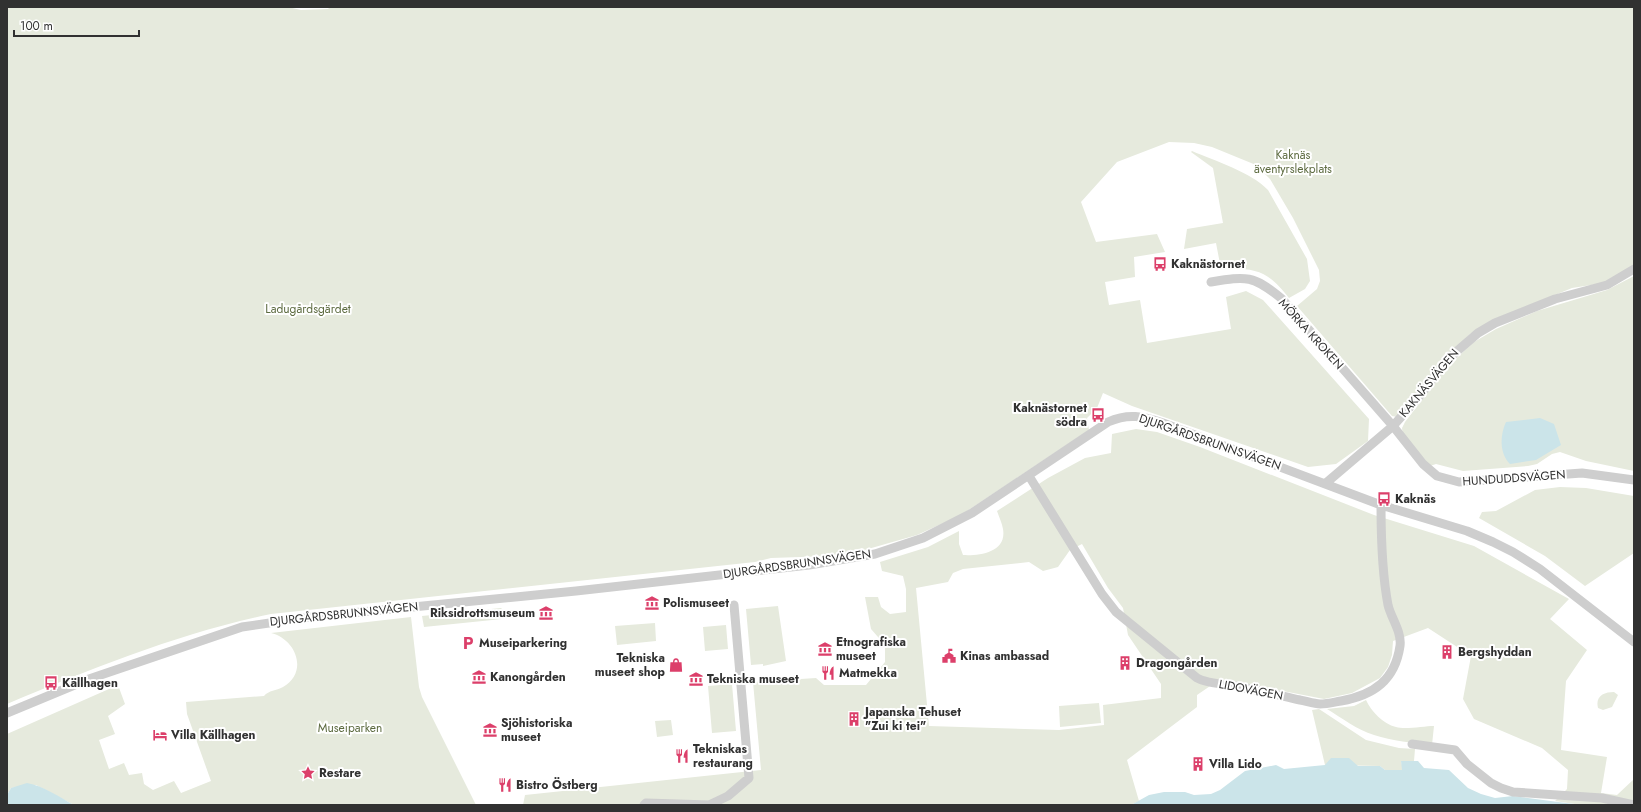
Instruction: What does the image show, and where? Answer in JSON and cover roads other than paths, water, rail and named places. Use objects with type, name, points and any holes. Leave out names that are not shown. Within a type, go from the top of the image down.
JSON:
[{"type":"street","name":"KAKNÄSVÄGEN","points":[[1326,483],[1393,426],[1418,398],[1448,359],[1478,333],[1496,323],[1555,299],[1607,285],[1634,269]]},
{"type":"street","name":"MÖRKA KROKEN","points":[[1211,282],[1244,278],[1265,285],[1282,299],[1393,426]]},
{"type":"street","name":"DJURGÅRDSBRUNNSVÄGEN","points":[[7,713],[89,678],[242,626],[333,614],[576,591],[809,565],[875,554],[923,538],[950,525],[996,499],[1108,422],[1126,416],[1136,416],[1169,425],[1326,483],[1381,506],[1467,532],[1513,552],[1564,586],[1634,642]]},
{"type":"street","name":"HUNDUDDSVÄGEN","points":[[1393,426],[1424,464],[1437,476],[1448,480],[1459,482],[1484,482],[1582,473],[1634,480]]},
{"type":"street","name":"LIDOVÄGEN","points":[[1029,476],[1102,594],[1116,612],[1197,678],[1204,682],[1221,683],[1320,704],[1354,698],[1371,692],[1385,681],[1394,667],[1398,657],[1400,643],[1399,636],[1389,608],[1385,586],[1381,506]]},
{"type":"street","points":[[644,805],[646,803],[710,805],[728,796],[749,778],[734,605]]},
{"type":"street","points":[[1412,744],[1455,750],[1467,764],[1491,783],[1513,792],[1563,794],[1634,804]]},
{"type":"water","points":[[1540,418],[1554,424],[1561,445],[1536,460],[1510,464],[1506,460],[1502,449],[1502,438],[1506,422]]},
{"type":"water","points":[[1331,758],[1349,758],[1358,766],[1380,766],[1385,770],[1402,770],[1401,761],[1418,761],[1424,768],[1449,770],[1468,788],[1495,798],[1513,796],[1581,805],[1131,805],[1149,795],[1164,792],[1185,792],[1194,795],[1211,794],[1220,790],[1245,771],[1276,765],[1284,769],[1325,765]]},
{"type":"water","points":[[27,783],[45,789],[74,805],[7,805],[7,795],[11,788]]},
{"type":"place","name":"Kaknästornet","points":[[1160,264]]},
{"type":"place","name":"Kaknästornet södra","points":[[1098,415]]},
{"type":"place","name":"Kaknäs","points":[[1384,499]]},
{"type":"place","name":"Polismuseet","points":[[652,603]]},
{"type":"place","name":"Riksidrottsmuseum","points":[[546,613]]},
{"type":"place","name":"Museiparkering","points":[[468,643]]},
{"type":"place","name":"Etnografiska museet","points":[[825,649]]},
{"type":"place","name":"Bergshyddan","points":[[1447,652]]},
{"type":"place","name":"Kinas ambassad","points":[[949,656]]},
{"type":"place","name":"Dragongården","points":[[1125,663]]},
{"type":"place","name":"Tekniska museet shop","points":[[676,665]]},
{"type":"place","name":"Matmekka","points":[[828,673]]},
{"type":"place","name":"Kanongården","points":[[479,677]]},
{"type":"place","name":"Tekniska museet","points":[[696,679]]},
{"type":"place","name":"Källhagen","points":[[51,683]]},
{"type":"place","name":"Japanska Tehuset \"Zui ki tei\"","points":[[854,719]]},
{"type":"place","name":"Sjöhistoriska museet","points":[[490,730]]},
{"type":"place","name":"Villa Källhagen","points":[[160,735]]},
{"type":"place","name":"Tekniskas restaurang","points":[[682,756]]},
{"type":"place","name":"Villa Lido","points":[[1198,764]]},
{"type":"place","name":"Restare","points":[[308,773]]},
{"type":"place","name":"Bistro Östberg","points":[[505,785]]},
{"type":"park label","name":"Kaknäs äventyrslekplats","points":[[1293,162]]},
{"type":"park label","name":"Ladugårdsgärdet","points":[[308,309]]},
{"type":"park label","name":"Museiparken","points":[[350,728]]}]
